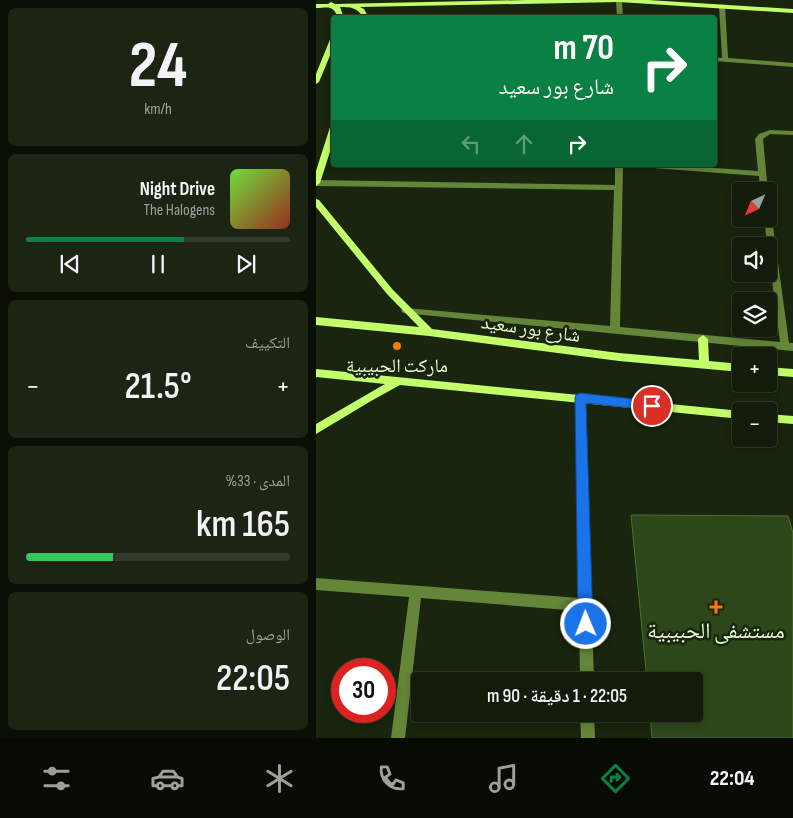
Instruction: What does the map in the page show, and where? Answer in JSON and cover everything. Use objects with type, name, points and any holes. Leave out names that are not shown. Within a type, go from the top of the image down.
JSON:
[{"type":"street","points":[[327,0],[340,15]]},
{"type":"street","points":[[340,0],[362,10],[364,15]]},
{"type":"street","points":[[316,6],[620,0],[793,11]]},
{"type":"street","points":[[620,0],[620,15]]},
{"type":"street","points":[[722,6],[724,60]]},
{"type":"street","points":[[316,82],[331,44]]},
{"type":"street","points":[[717,59],[793,65]]},
{"type":"street","points":[[762,182],[759,139],[768,132],[793,134]]},
{"type":"street","points":[[331,136],[316,183],[619,188]]},
{"type":"street","points":[[615,330],[619,167]]},
{"type":"street","points":[[667,167],[761,174]]},
{"type":"street","points":[[316,202],[406,311],[429,332]]},
{"type":"street","points":[[406,311],[789,347],[769,228]]},
{"type":"street","name":"شارع بور سعيد","points":[[316,321],[429,332],[619,358],[732,367]]},
{"type":"street","points":[[703,339],[704,365]]},
{"type":"street","points":[[777,372],[793,373]]},
{"type":"street","points":[[316,373],[732,414]]},
{"type":"street","points":[[316,430],[398,381]]},
{"type":"street","points":[[580,398],[587,672]]},
{"type":"street","points":[[777,419],[793,420]]},
{"type":"street","points":[[316,584],[585,605]]},
{"type":"street","points":[[398,738],[416,592]]},
{"type":"street","points":[[588,722],[588,738]]},
{"type":"building","name":"مستشفى الحبيبية","points":[[631,515],[788,516],[793,533],[793,738],[652,738],[651,722],[703,722],[703,672],[646,672]]},
{"type":"place","name":"ماركت الحبيبية","points":[[397,346]]},
{"type":"place","name":"مستشفى الحبيبية","points":[[716,607]]},
{"type":"route","points":[[586,624],[580,398],[652,406]]}]
